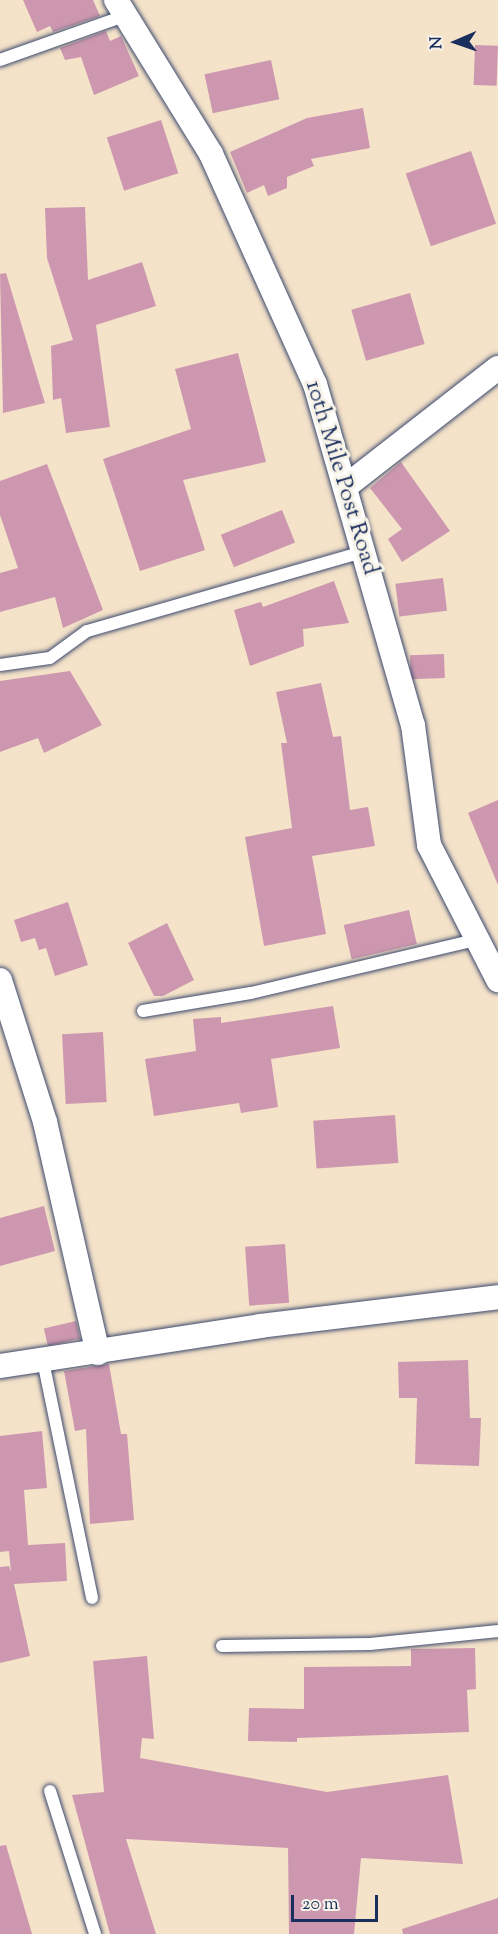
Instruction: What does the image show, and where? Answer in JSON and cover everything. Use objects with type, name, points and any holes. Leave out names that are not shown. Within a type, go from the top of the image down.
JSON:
[{"type":"street","name":"10th Mile Post Road","points":[[120,8],[211,154],[315,384],[413,725],[429,845],[498,980]]},
{"type":"street","points":[[345,488],[498,368]]},
{"type":"street","points":[[0,980],[45,1122],[98,1353]]},
{"type":"street","points":[[0,1366],[98,1353],[260,1326],[498,1297]]},
{"type":"lane","points":[[0,60],[120,8]]},
{"type":"lane","points":[[0,665],[50,658],[87,631],[363,552]]},
{"type":"lane","points":[[143,1011],[251,993],[476,939]]},
{"type":"lane","points":[[43,1361],[92,1598]]},
{"type":"lane","points":[[222,1646],[370,1644],[498,1631]]},
{"type":"lane","points":[[50,1791],[95,1934]]},
{"type":"building","points":[[23,0],[93,0],[100,16],[53,32],[50,26],[37,32]]},
{"type":"building","points":[[106,31],[110,41],[121,36],[139,76],[94,95],[81,57],[65,60],[60,48]]},
{"type":"building","points":[[475,45],[498,46],[497,86],[474,85]]},
{"type":"building","points":[[271,60],[279,99],[213,113],[204,74]]},
{"type":"building","points":[[363,108],[370,148],[311,159],[314,166],[287,177],[287,188],[268,196],[264,185],[247,193],[230,152],[307,118]]},
{"type":"building","points":[[161,120],[178,173],[124,191],[107,138]]},
{"type":"building","points":[[471,151],[496,224],[431,246],[406,173]]},
{"type":"building","points":[[85,207],[88,280],[142,262],[156,306],[96,325],[110,427],[66,433],[61,398],[53,400],[51,346],[73,340],[47,258],[45,208]]},
{"type":"building","points":[[6,273],[45,403],[3,413],[0,274]]},
{"type":"building","points":[[410,293],[425,344],[366,361],[351,310]]},
{"type":"building","points":[[238,353],[266,462],[183,480],[205,550],[140,571],[103,459],[191,429],[175,369]]},
{"type":"building","points":[[401,462],[450,531],[402,562],[388,539],[402,529],[370,488]]},
{"type":"building","points":[[47,464],[103,610],[63,628],[55,597],[0,612],[0,573],[18,568],[0,515],[0,481]]},
{"type":"building","points":[[282,510],[295,542],[234,567],[221,535]]},
{"type":"building","points":[[443,578],[447,611],[399,617],[395,584]]},
{"type":"building","points":[[334,581],[349,623],[303,629],[304,646],[250,666],[234,610],[261,602],[263,607]]},
{"type":"building","points":[[444,654],[445,678],[411,679],[410,655]]},
{"type":"building","points":[[70,671],[102,725],[44,753],[38,738],[0,752],[0,681]]},
{"type":"building","points":[[321,683],[333,737],[341,736],[350,810],[368,807],[375,846],[312,856],[326,934],[264,946],[245,837],[292,828],[281,743],[287,743],[276,692]]},
{"type":"building","points":[[498,800],[498,885],[468,813]]},
{"type":"building","points":[[68,902],[88,965],[55,976],[46,948],[39,950],[35,938],[21,942],[14,920]]},
{"type":"building","points":[[409,910],[417,944],[352,959],[344,925]]},
{"type":"building","points":[[167,923],[194,980],[163,996],[154,996],[128,943]]},
{"type":"building","points":[[333,1006],[340,1048],[271,1059],[278,1107],[241,1113],[239,1103],[154,1116],[145,1059],[196,1051],[193,1019],[221,1017],[221,1023]]},
{"type":"building","points":[[103,1032],[107,1102],[66,1104],[62,1034]]},
{"type":"building","points":[[395,1115],[398,1163],[317,1169],[313,1121]]},
{"type":"building","points":[[44,1206],[55,1251],[0,1266],[0,1218]]},
{"type":"building","points":[[285,1244],[289,1303],[249,1306],[245,1247]]},
{"type":"building","points":[[76,1321],[80,1339],[48,1346],[44,1328]]},
{"type":"building","points":[[468,1360],[470,1418],[481,1418],[479,1466],[415,1464],[417,1398],[399,1398],[398,1362]]},
{"type":"building","points":[[109,1364],[121,1434],[127,1434],[134,1520],[90,1524],[86,1429],[75,1431],[64,1371]]},
{"type":"building","points":[[42,1431],[47,1488],[24,1490],[28,1545],[65,1543],[67,1581],[14,1584],[30,1656],[0,1663],[0,1567],[9,1566],[11,1572],[9,1551],[0,1552],[0,1436]]},
{"type":"building","points":[[475,1648],[476,1689],[467,1690],[469,1732],[297,1738],[297,1742],[248,1741],[249,1708],[304,1709],[304,1667],[411,1666],[411,1649]]},
{"type":"building","points":[[147,1656],[154,1739],[142,1738],[140,1758],[327,1792],[448,1775],[463,1864],[361,1858],[354,1934],[289,1934],[288,1848],[126,1839],[156,1934],[110,1934],[72,1795],[104,1792],[93,1661]]},
{"type":"building","points":[[6,1845],[32,1934],[0,1934],[0,1846]]},
{"type":"building","points":[[498,1898],[498,1934],[403,1934],[402,1929]]}]
